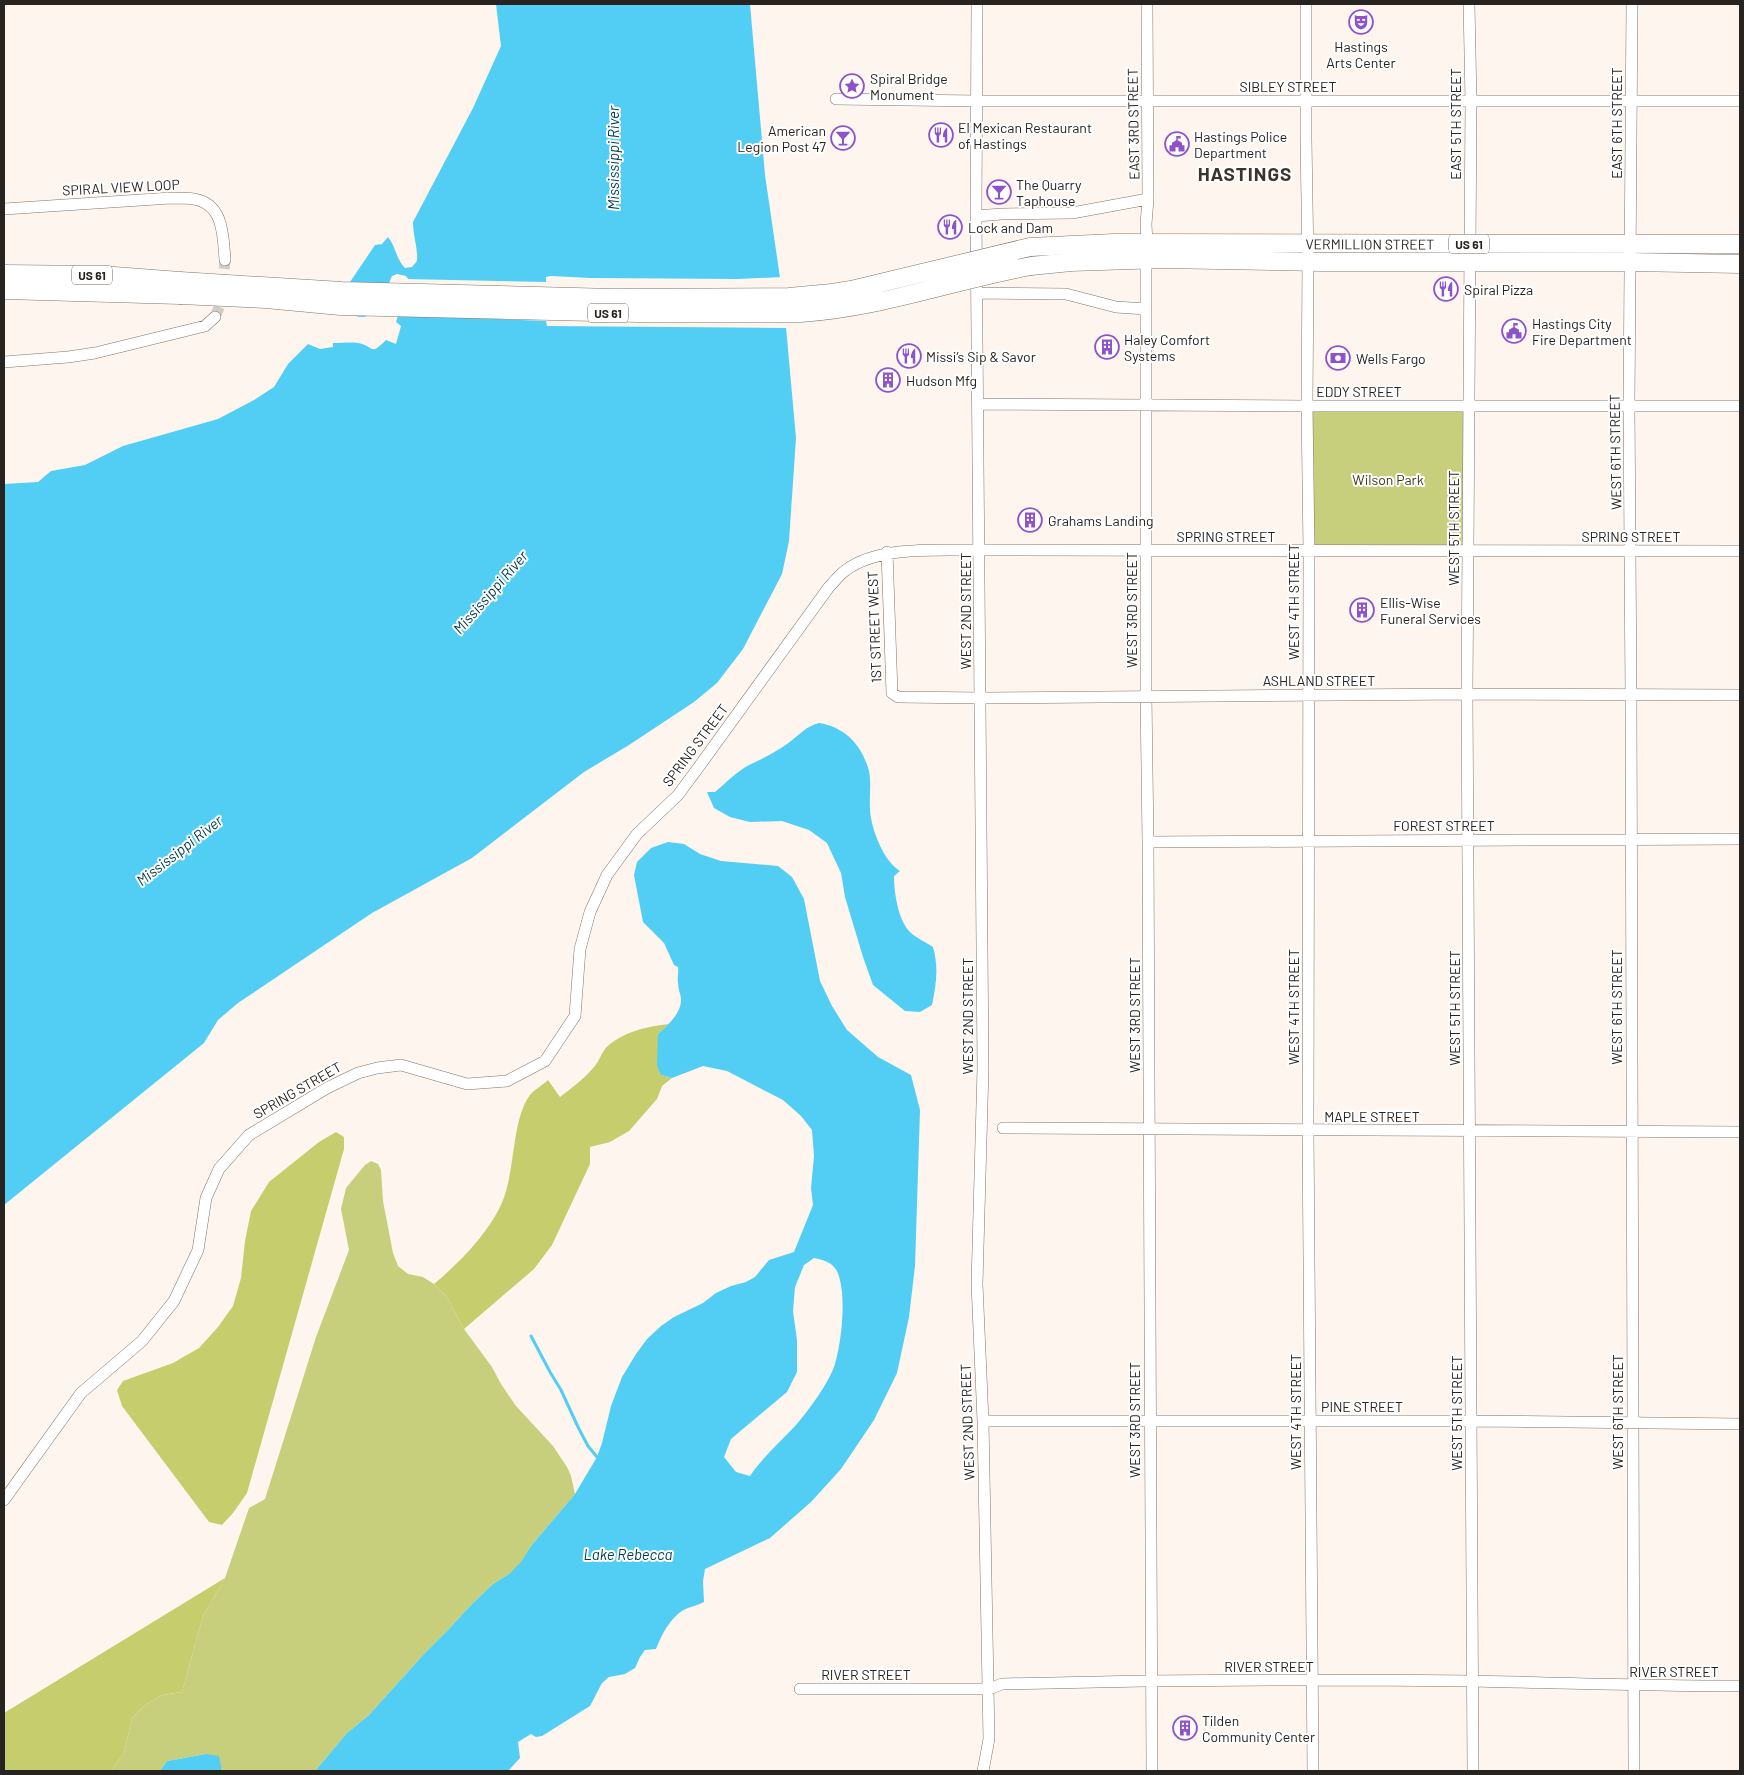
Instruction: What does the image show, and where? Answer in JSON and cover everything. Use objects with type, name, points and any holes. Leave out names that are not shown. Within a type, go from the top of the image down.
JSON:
[{"type":"highway","name":"VERMILLION STREET","points":[[180,288],[567,298],[789,297],[832,294],[1030,247],[1067,244],[1308,262],[1740,264]]},
{"type":"highway","name":"VERMILLION STREET","points":[[180,288],[340,306],[638,314],[801,313],[820,312],[874,303],[1031,266],[1147,251],[1307,244],[1740,244]]},
{"type":"highway","name":"US 61","points":[[4,274],[101,275],[180,288]]},
{"type":"highway","name":"US 61","points":[[4,290],[180,288]]},
{"type":"street","name":"WEST 2ND STREET","points":[[978,4],[976,216],[983,1068],[977,1284],[983,1421],[989,1739],[983,1771]]},
{"type":"street","name":"EAST 3RD STREET","points":[[1146,4],[1147,251]]},
{"type":"street","name":"WEST 4TH STREET","points":[[1306,4],[1308,262],[1308,1130],[1313,1771]]},
{"type":"street","name":"EAST 5TH STREET","points":[[1469,4],[1471,101],[1469,244]]},
{"type":"street","name":"EAST 6TH STREET","points":[[1630,243],[1632,4]]},
{"type":"street","name":"SIBLEY STREET","points":[[836,99],[977,101],[1740,101]]},
{"type":"street","name":"SPIRAL VIEW LOOP","points":[[4,209],[171,198],[195,199],[209,204],[218,216],[223,234],[225,260]]},
{"type":"street","points":[[976,216],[1072,213],[1148,199]]},
{"type":"street","name":"WEST 6TH STREET","points":[[1630,243],[1634,1771]]},
{"type":"street","name":"WEST 5TH STREET","points":[[1469,244],[1467,694],[1473,1771]]},
{"type":"street","name":"WEST 3RD STREET","points":[[1147,251],[1146,696],[1152,1771]]},
{"type":"street","points":[[977,293],[1066,294],[1116,307],[1146,309]]},
{"type":"street","points":[[4,362],[95,353],[205,326],[215,317]]},
{"type":"street","name":"EDDY STREET","points":[[978,404],[1740,406]]},
{"type":"street","name":"SPRING STREET","points":[[4,1500],[81,1393],[142,1341],[174,1301],[198,1250],[206,1198],[219,1169],[249,1135],[327,1088],[358,1072],[401,1065],[467,1084],[507,1082],[545,1061],[574,1016],[580,949],[590,912],[608,875],[637,834],[678,794],[830,587],[845,570],[863,560],[887,552],[980,550],[1740,551]]},
{"type":"street","name":"1ST STREET WEST","points":[[887,552],[892,692],[898,697]]},
{"type":"street","name":"ASHLAND STREET","points":[[898,697],[1467,694],[1740,695]]},
{"type":"street","name":"FOREST STREET","points":[[1148,842],[1740,839]]},
{"type":"street","name":"MAPLE STREET","points":[[1004,1128],[1740,1132]]},
{"type":"street","name":"PINE STREET","points":[[983,1421],[1471,1421],[1740,1424]]},
{"type":"street","name":"RIVER STREET","points":[[800,1689],[988,1689],[1002,1684],[1150,1680],[1472,1681],[1633,1686],[1740,1686]]},
{"type":"green space","name":"Wilson Park","points":[[1307,406],[1468,406],[1468,551],[1309,551]]},
{"type":"green space","points":[[669,1024],[658,1034],[661,1075],[672,1078],[662,1086],[657,1099],[629,1131],[610,1142],[590,1147],[590,1164],[552,1245],[534,1269],[464,1329],[447,1297],[434,1284],[472,1248],[488,1227],[501,1205],[509,1178],[516,1132],[524,1106],[530,1095],[548,1080],[560,1097],[587,1074],[611,1043],[626,1035],[652,1026]]},
{"type":"green space","points":[[336,1132],[344,1137],[344,1149],[247,1493],[222,1525],[209,1522],[122,1406],[117,1390],[123,1381],[173,1363],[199,1348],[218,1327],[233,1306],[241,1278],[245,1241],[251,1211],[269,1182],[319,1142]]},
{"type":"green space","points":[[371,1161],[378,1164],[381,1170],[383,1201],[393,1253],[398,1266],[408,1274],[423,1277],[434,1284],[447,1297],[464,1329],[492,1367],[516,1406],[553,1446],[567,1467],[575,1494],[531,1546],[522,1562],[509,1574],[493,1584],[471,1605],[368,1716],[347,1733],[315,1771],[222,1771],[206,1754],[167,1761],[160,1771],[111,1771],[124,1753],[132,1718],[145,1705],[162,1695],[182,1692],[203,1616],[225,1578],[249,1508],[265,1499],[316,1337],[349,1250],[341,1209],[346,1188],[365,1165]]},
{"type":"green space","points":[[225,1578],[203,1616],[182,1692],[162,1695],[145,1705],[132,1718],[124,1753],[111,1771],[4,1771],[4,1713]]},
{"type":"water","name":"Mississippi River","points":[[496,4],[750,4],[765,175],[784,305],[796,438],[789,541],[782,574],[743,649],[717,683],[694,702],[584,772],[472,858],[372,913],[238,1003],[218,1020],[204,1043],[4,1205],[4,484],[38,482],[51,471],[85,465],[123,446],[218,419],[274,387],[288,364],[308,344],[320,349],[333,347],[333,343],[355,343],[374,349],[386,340],[396,344],[401,326],[396,322],[409,280],[406,276],[397,274],[392,276],[378,307],[368,316],[362,317],[350,314],[350,282],[375,245],[382,244],[388,237],[405,268],[412,267],[417,261],[413,222],[473,108],[501,46]]},
{"type":"water","points":[[819,723],[844,733],[857,745],[862,753],[869,771],[872,825],[885,855],[900,871],[894,876],[896,898],[902,920],[910,932],[933,947],[936,983],[932,1005],[920,1012],[905,1011],[873,985],[845,897],[841,873],[827,843],[809,830],[782,821],[750,822],[730,817],[714,808],[707,792],[715,792],[744,768],[787,744],[814,724]]},
{"type":"water","name":"Lake Rebecca","points":[[668,842],[684,844],[700,854],[721,861],[778,866],[792,877],[804,899],[820,981],[832,1006],[847,1030],[878,1057],[911,1075],[920,1110],[915,1266],[909,1317],[897,1373],[874,1420],[841,1469],[811,1502],[770,1538],[705,1569],[703,1581],[704,1602],[688,1608],[677,1615],[665,1631],[656,1649],[645,1650],[635,1668],[625,1674],[609,1677],[602,1683],[590,1706],[542,1736],[536,1737],[531,1734],[518,1742],[520,1758],[508,1771],[315,1771],[347,1733],[368,1716],[471,1605],[493,1584],[509,1574],[521,1562],[531,1546],[575,1494],[597,1457],[611,1406],[622,1377],[647,1339],[674,1317],[703,1303],[716,1293],[755,1277],[769,1260],[794,1252],[813,1205],[811,1188],[814,1156],[812,1130],[801,1116],[783,1100],[727,1071],[703,1066],[672,1078],[661,1075],[657,1066],[658,1034],[677,1014],[681,998],[678,985],[678,967],[674,965],[664,943],[643,922],[634,875],[637,862],[651,848]],"holes":[[[814,1258],[835,1268],[842,1292],[843,1309],[835,1364],[823,1388],[807,1412],[750,1476],[736,1472],[724,1457],[731,1439],[787,1392],[797,1372],[797,1340],[793,1311],[795,1287],[804,1265]]]},
{"type":"water","points":[[206,1754],[219,1756],[222,1771],[160,1771],[167,1761]]},
{"type":"pier","points":[[546,277],[738,279],[783,277],[789,328],[547,326],[546,321],[396,315],[405,279],[546,282]]},
{"type":"waterway","points":[[531,1336],[561,1390],[588,1446],[597,1457]]},
{"type":"tunnel","points":[[215,317],[221,303],[225,260]]},
{"type":"place","name":"Hastings Arts Center","points":[[1361,22]]},
{"type":"place","name":"Spiral Bridge Monument","points":[[852,86]]},
{"type":"place","name":"El Mexican Restaurant of Hastings","points":[[941,135]]},
{"type":"place","name":"American Legion Post 47","points":[[843,138]]},
{"type":"place","name":"Hastings Police Department","points":[[1177,144]]},
{"type":"place","name":"The Quarry Taphouse","points":[[999,192]]},
{"type":"place","name":"Lock and Dam","points":[[950,227]]},
{"type":"place","name":"Spiral Pizza","points":[[1446,289]]},
{"type":"place","name":"Hastings City Fire Department","points":[[1514,331]]},
{"type":"place","name":"Haley Comfort Systems","points":[[1107,347]]},
{"type":"place","name":"Missi’s Sip & Savor","points":[[909,356]]},
{"type":"place","name":"Wells Fargo","points":[[1338,358]]},
{"type":"place","name":"Hudson Mfg","points":[[888,380]]},
{"type":"place","name":"Grahams Landing","points":[[1030,520]]},
{"type":"place","name":"Ellis-Wise Funeral Services","points":[[1362,610]]},
{"type":"place","name":"Tilden Community Center","points":[[1185,1728]]},
{"type":"district","name":"HASTINGS","points":[[1245,173]]}]
